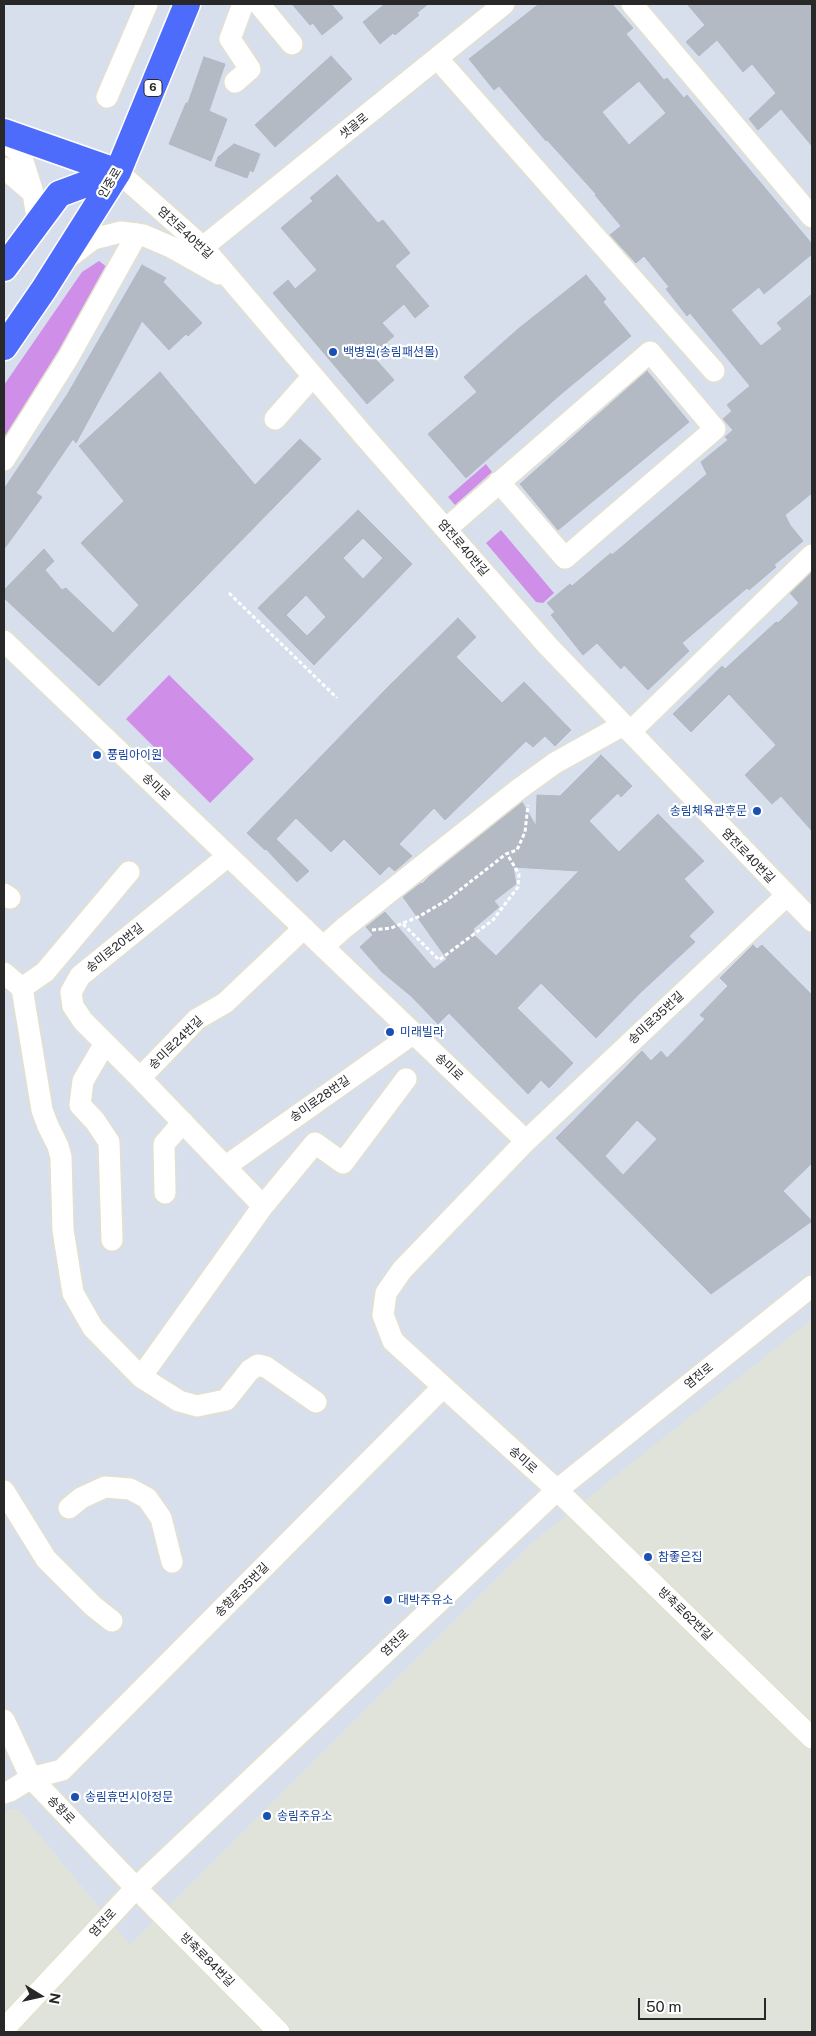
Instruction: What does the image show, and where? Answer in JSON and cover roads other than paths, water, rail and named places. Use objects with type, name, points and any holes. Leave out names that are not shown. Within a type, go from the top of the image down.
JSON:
[{"type":"main road","name":"인중로","points":[[4,347],[118,172],[187,4]]},
{"type":"main road","points":[[4,132],[118,172]]},
{"type":"main road","points":[[4,268],[59,194],[118,172]]},
{"type":"street","points":[[107,97],[147,4]]},
{"type":"street","points":[[235,82],[250,69],[230,39],[243,4]]},
{"type":"street","points":[[259,4],[292,44]]},
{"type":"street","name":"샛골로","points":[[203,246],[504,4]]},
{"type":"street","points":[[632,4],[812,217]]},
{"type":"street","points":[[437,58],[714,371]]},
{"type":"street","points":[[4,139],[21,155],[33,193],[38,223]]},
{"type":"street","points":[[4,168],[33,193]]},
{"type":"street","name":"염전로40번길","points":[[118,172],[203,246],[313,376],[548,646],[812,921]]},
{"type":"street","points":[[59,265],[93,239],[121,232],[137,234],[171,247],[233,282]]},
{"type":"street","points":[[4,460],[68,358],[137,234]]},
{"type":"street","points":[[446,529],[500,482],[650,352],[715,429],[565,558],[500,482]]},
{"type":"street","points":[[275,419],[313,376]]},
{"type":"street","points":[[324,946],[519,788],[555,763],[627,728],[812,555]]},
{"type":"street","name":"송미로","points":[[7,652],[324,946],[526,1141],[402,1270],[386,1293],[383,1314],[392,1341],[557,1490]]},
{"type":"street","name":"송미로20번길","points":[[140,1078],[83,1022],[73,1006],[70,992],[80,976],[228,856]]},
{"type":"street","points":[[22,988],[45,972],[129,872]]},
{"type":"street","name":"송미로35번길","points":[[526,1141],[786,896]]},
{"type":"street","name":"송미로24번길","points":[[263,1206],[140,1078],[197,1019],[225,1003],[304,928]]},
{"type":"street","points":[[4,973],[22,988],[42,1110],[58,1146],[61,1158],[63,1230],[73,1293],[93,1328],[140,1378],[179,1401],[197,1406],[226,1400],[250,1370],[258,1365],[266,1367],[316,1402]]},
{"type":"street","name":"송미로28번길","points":[[226,1166],[414,1033]]},
{"type":"street","points":[[105,1043],[83,1081],[80,1105],[95,1121],[109,1142],[112,1240]]},
{"type":"street","points":[[140,1378],[263,1206],[315,1143],[343,1162],[406,1079]]},
{"type":"street","points":[[165,1193],[164,1144],[183,1122]]},
{"type":"street","name":"염전로","points":[[4,2029],[136,1888],[557,1490],[812,1286]]},
{"type":"street","name":"송향로35번길","points":[[4,1793],[31,1778],[62,1770],[443,1387]]},
{"type":"street","points":[[70,1508],[81,1498],[105,1487],[130,1489],[147,1498],[161,1518],[172,1562]]},
{"type":"street","name":"방축로62번길","points":[[557,1490],[812,1738]]},
{"type":"street","points":[[4,1491],[46,1559],[93,1606],[112,1621]]},
{"type":"street","name":"송향로","points":[[4,1720],[31,1778],[136,1888]]},
{"type":"street","name":"방축로84번길","points":[[136,1888],[279,2032]]},
{"type":"place","name":"백병원(송림패션몰)","points":[[333,352]]},
{"type":"place","name":"풍림아이원","points":[[97,755]]},
{"type":"place","name":"송림체육관후문","points":[[757,811]]},
{"type":"place","name":"미래빌라","points":[[390,1032]]},
{"type":"place","name":"참좋은집","points":[[648,1557]]},
{"type":"place","name":"대박주유소","points":[[388,1600]]},
{"type":"place","name":"송림휴먼시아정문","points":[[75,1797]]},
{"type":"place","name":"송림주유소","points":[[267,1816]]}]
